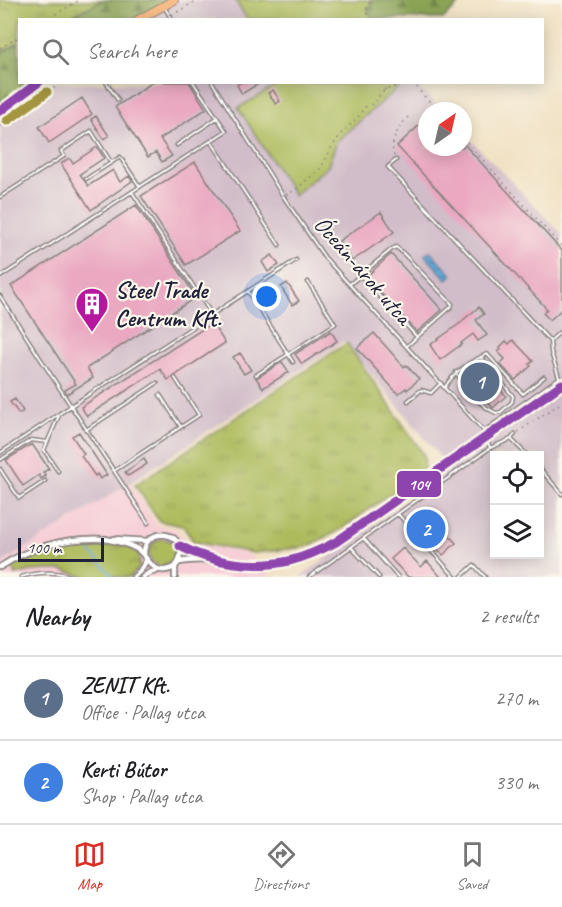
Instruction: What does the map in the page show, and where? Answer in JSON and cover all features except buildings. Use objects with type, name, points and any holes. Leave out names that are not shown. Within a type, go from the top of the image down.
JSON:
[{"type":"main road","points":[[141,18],[174,0]]},
{"type":"main road","points":[[0,115],[38,84]]},
{"type":"street","points":[[179,562],[200,560],[278,563],[318,551],[336,542],[562,384]]},
{"type":"street","points":[[134,577],[140,571],[145,559],[144,551],[148,541],[165,534],[176,540],[181,552],[179,562],[170,570],[149,573],[143,577]]},
{"type":"street","points":[[0,567],[26,553],[76,539],[148,541]]},
{"type":"street","points":[[105,539],[128,544],[139,550],[150,567],[166,576]]},
{"type":"street","points":[[180,546],[195,554],[220,561]]},
{"type":"street","points":[[174,567],[175,577]]},
{"type":"lane","points":[[164,5],[171,18]]},
{"type":"lane","points":[[107,84],[118,100]]},
{"type":"lane","points":[[0,278],[226,131],[194,84]]},
{"type":"lane","name":"Óceán-árok utca","points":[[213,84],[283,196],[325,258],[484,431],[490,448]]},
{"type":"lane","points":[[177,145],[217,118]]},
{"type":"lane","points":[[0,197],[64,156],[60,151],[91,132],[111,162]]},
{"type":"lane","points":[[211,141],[279,245]]},
{"type":"lane","points":[[86,179],[120,157],[140,187]]},
{"type":"lane","points":[[396,160],[388,167],[550,341],[551,352],[562,384]]},
{"type":"lane","points":[[132,192],[212,315]]},
{"type":"lane","points":[[350,284],[396,247],[452,304],[452,307],[407,346]]},
{"type":"lane","points":[[0,453],[296,260]]},
{"type":"lane","points":[[360,275],[417,338]]},
{"type":"lane","points":[[256,375],[335,324],[308,282]]},
{"type":"lane","points":[[248,291],[293,362]]},
{"type":"lane","points":[[0,296],[148,523]]},
{"type":"lane","points":[[550,341],[562,330]]},
{"type":"lane","points":[[445,387],[456,372],[487,354],[523,394],[544,377]]},
{"type":"lane","points":[[456,372],[464,386],[486,409],[496,413],[501,412],[512,402],[513,396],[481,357]]},
{"type":"lane","points":[[114,471],[199,415],[175,378]]},
{"type":"lane","points":[[484,431],[559,378]]},
{"type":"lane","points":[[86,430],[157,383]]},
{"type":"lane","points":[[408,401],[422,390],[431,393],[442,383]]},
{"type":"lane","points":[[160,395],[181,427]]},
{"type":"lane","points":[[58,471],[44,450],[60,413]]},
{"type":"lane","points":[[310,577],[490,448],[512,439],[515,434]]},
{"type":"lane","points":[[512,439],[523,451]]},
{"type":"lane","points":[[0,460],[31,440],[47,442]]},
{"type":"lane","points":[[0,469],[19,498],[45,481]]},
{"type":"lane","points":[[544,474],[562,494]]},
{"type":"lane","points":[[408,525],[422,512]]},
{"type":"lane","points":[[398,514],[455,577]]},
{"type":"lane","points":[[363,538],[399,577]]},
{"type":"lane","points":[[351,547],[379,577]]},
{"type":"lane","points":[[461,577],[474,565],[485,577]]},
{"type":"lane","points":[[21,577],[38,573],[73,577]]},
{"type":"path","points":[[48,18],[80,0]]},
{"type":"path","points":[[171,18],[198,0]]},
{"type":"path","points":[[369,18],[366,10],[370,0]]},
{"type":"path","points":[[0,48],[18,37]]},
{"type":"path","points":[[0,127],[49,93],[58,84]]},
{"type":"path","points":[[385,91],[386,84]]},
{"type":"path","points":[[283,196],[295,190],[321,168],[341,134],[365,107],[373,105],[381,93],[404,84]]},
{"type":"path","points":[[415,84],[431,102]]},
{"type":"path","points":[[14,110],[17,115]]},
{"type":"path","points":[[0,115],[3,124]]},
{"type":"path","points":[[396,160],[392,153],[393,142],[398,128],[408,117]]},
{"type":"path","points":[[472,148],[562,247]]},
{"type":"path","points":[[515,434],[562,402]]},
{"type":"shaded area","points":[[172,0],[235,0],[246,18],[141,18]]},
{"type":"shaded area","points":[[36,84],[279,84],[238,108],[328,166],[337,141],[402,84],[416,84],[433,102],[418,102],[418,156],[472,156],[472,141],[562,234],[562,577],[300,577],[450,469],[344,341],[130,483],[0,564],[0,107]]},
{"type":"shaded area","points":[[130,483],[157,525],[176,529],[190,543],[248,554],[272,577],[0,577],[0,564]]},
{"type":"green space","points":[[0,0],[103,0],[67,18],[18,18],[18,44],[0,53]]},
{"type":"green space","points":[[103,0],[172,0],[140,18],[69,18]]},
{"type":"green space","points":[[235,0],[373,0],[367,9],[372,18],[246,18]]},
{"type":"green space","points":[[373,0],[464,0],[444,18],[372,18],[367,9]]},
{"type":"green space","points":[[18,44],[18,84],[36,84],[0,107],[0,53]]},
{"type":"green space","points":[[279,84],[402,84],[337,141],[328,166],[294,195],[238,108]]},
{"type":"green space","points":[[347,343],[424,455],[425,469],[340,530],[306,547],[254,553],[194,542],[183,526],[159,521],[135,485]]},
{"type":"green space","points":[[163,539],[173,543],[177,553],[173,563],[163,567],[153,563],[149,553],[153,543]]},
{"type":"green space","points":[[99,543],[130,548],[139,554],[140,567],[130,577],[85,577],[62,570],[31,571],[15,575],[12,567],[33,557],[54,551]]},
{"type":"water","points":[[430,251],[452,275],[447,279],[425,255]]},
{"type":"waterway","points":[[89,550],[114,577]]},
{"type":"transit line","name":"104","points":[[0,111],[36,84]]},
{"type":"transit line","points":[[7,121],[47,92]]},
{"type":"transit line","name":"104","points":[[180,546],[205,557],[247,564],[276,563],[313,553],[336,542],[562,384]]},
{"type":"place","name":"Steel Trade Centrum Kft.","points":[[92,333]]},
{"type":"place","name":"ZENIT Kft.","points":[[480,382]]},
{"type":"place","name":"Kerti Bútor","points":[[426,529]]}]
